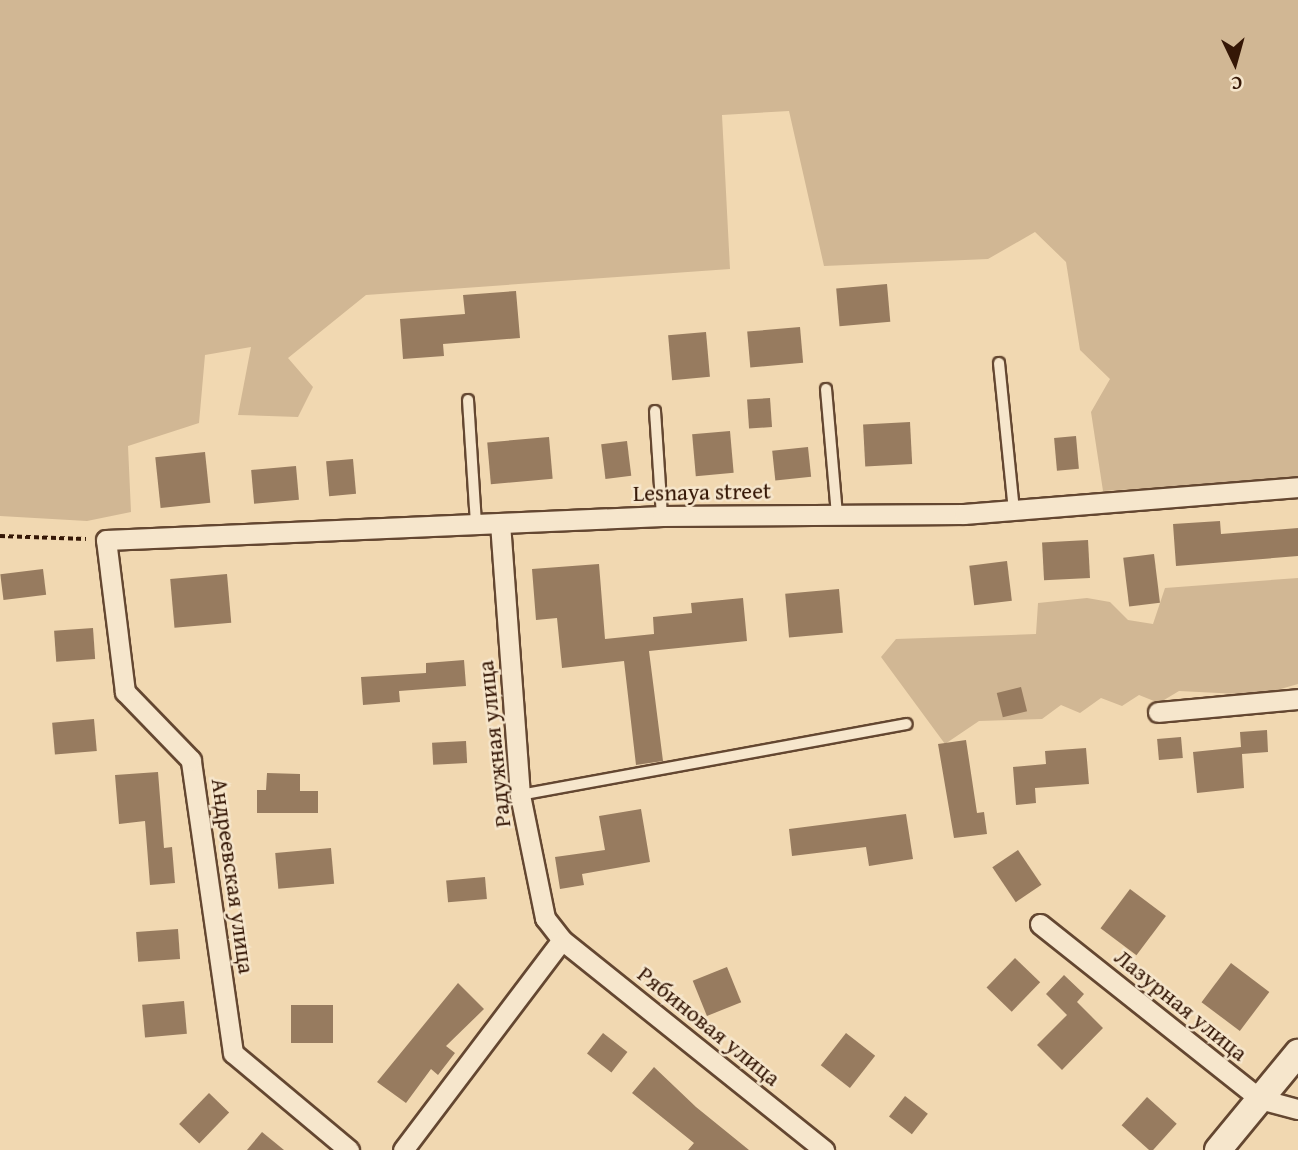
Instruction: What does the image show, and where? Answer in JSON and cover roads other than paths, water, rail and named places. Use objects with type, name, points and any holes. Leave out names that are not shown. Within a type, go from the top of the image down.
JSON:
[{"type":"street","name":"Lesnaya street","points":[[106,540],[662,516],[1014,510],[1298,486]]},
{"type":"street","name":"Радужная улица","points":[[500,523],[520,795],[545,918],[562,940]]},
{"type":"street","name":"Андреевская улица","points":[[106,540],[125,692],[191,760],[233,1053],[349,1150]]},
{"type":"street","points":[[1158,712],[1298,699]]},
{"type":"street","name":"Лазурная улица","points":[[1040,924],[1260,1099],[1298,1109]]},
{"type":"street","points":[[403,1150],[562,940]]},
{"type":"street","name":"Рябиновая улица","points":[[562,940],[824,1150]]},
{"type":"street","points":[[1218,1150],[1298,1053]]},
{"type":"lane","points":[[999,363],[1014,510]]},
{"type":"lane","points":[[826,389],[837,514]]},
{"type":"lane","points":[[468,400],[476,524]]},
{"type":"lane","points":[[655,411],[662,516]]},
{"type":"lane","points":[[520,795],[906,724]]}]
